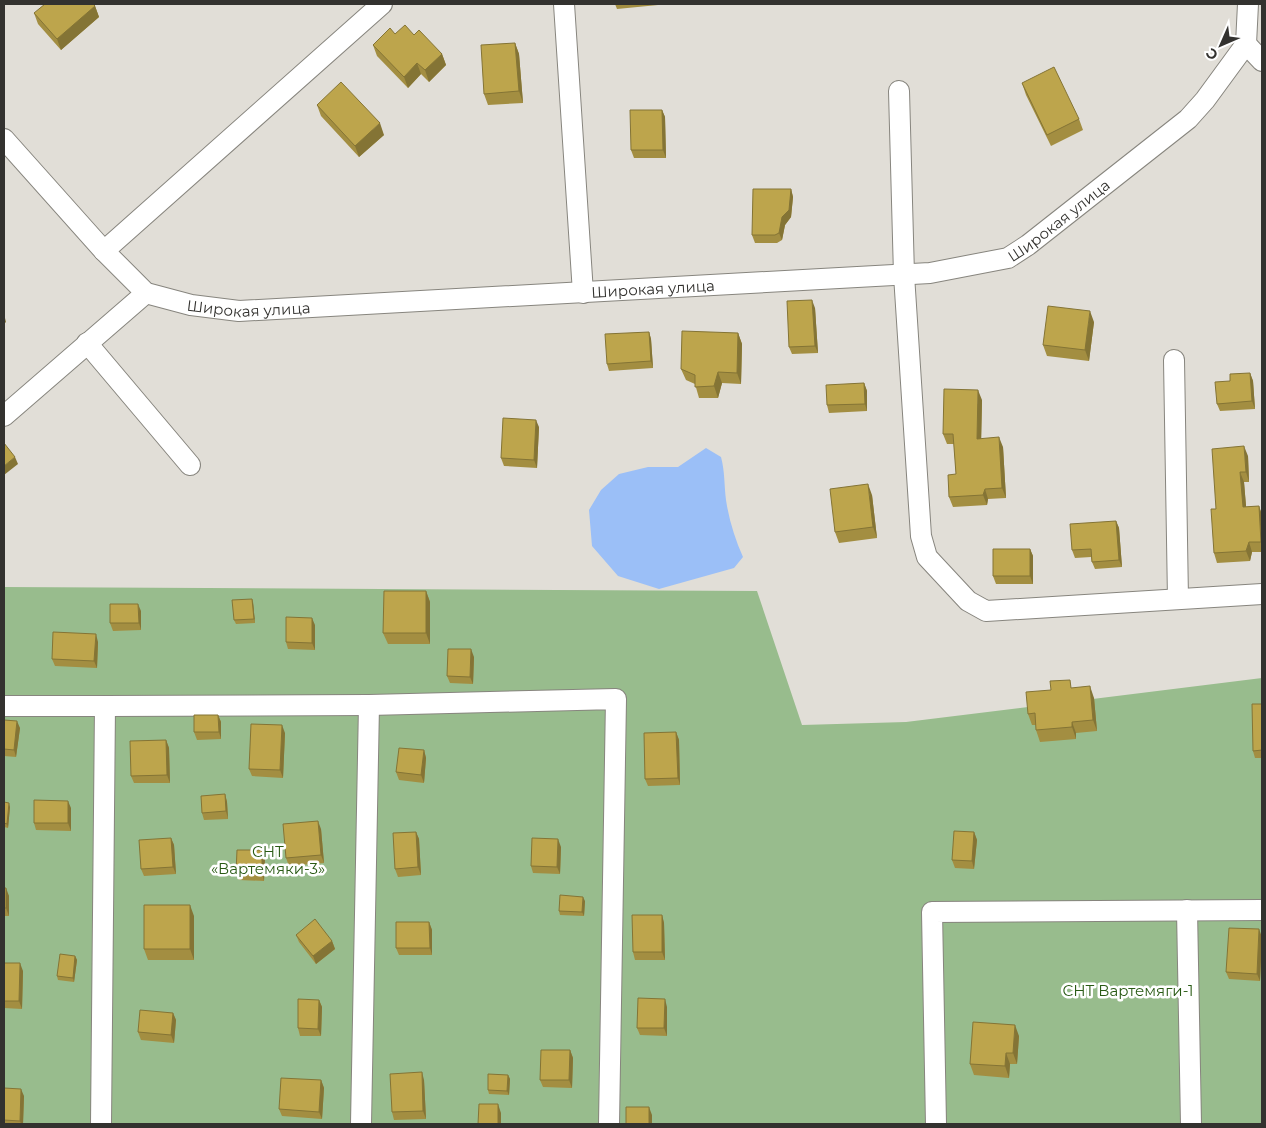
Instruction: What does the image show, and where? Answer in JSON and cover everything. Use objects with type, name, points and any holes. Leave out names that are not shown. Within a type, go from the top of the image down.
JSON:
[{"type":"street","points":[[104,251],[382,4]]},
{"type":"street","points":[[564,4],[583,293]]},
{"type":"street","points":[[1248,4],[1246,44],[1262,61]]},
{"type":"street","name":"Широкая улица","points":[[146,293],[191,305],[239,311],[904,275],[930,273],[1008,258],[1028,245],[1188,119],[1205,100],[1246,44]]},
{"type":"street","points":[[899,92],[904,275],[921,536],[927,557],[968,601],[986,611],[1262,594]]},
{"type":"street","points":[[4,139],[104,251],[146,293],[4,416]]},
{"type":"street","points":[[87,343],[190,465]]},
{"type":"street","points":[[1174,360],[1178,599]]},
{"type":"street","points":[[4,706],[369,705],[616,700],[609,1124]]},
{"type":"street","points":[[361,1124],[369,705]]},
{"type":"street","points":[[101,1124],[105,706]]},
{"type":"street","points":[[1187,910],[1191,1124]]},
{"type":"street","points":[[936,1124],[932,912],[1262,910]]},
{"type":"green space","name":"СНТ «Вартемяки-3»","points":[[4,587],[757,591],[802,725],[906,722],[1262,678],[1262,1124],[4,1124]]},
{"type":"water","points":[[706,448],[721,457],[729,515],[743,557],[734,568],[659,589],[618,576],[592,546],[589,510],[601,490],[619,474],[648,467],[678,467]]},
{"type":"building","points":[[45,4],[93,4],[95,6],[57,39],[34,13]]},
{"type":"building","points":[[405,25],[414,35],[419,30],[442,54],[425,70],[417,63],[404,77],[373,45],[390,28],[395,34]]},
{"type":"building","points":[[515,43],[519,91],[484,94],[481,45]]},
{"type":"building","points":[[1054,67],[1079,119],[1047,135],[1022,83]]},
{"type":"building","points":[[341,82],[380,123],[355,146],[317,105]]},
{"type":"building","points":[[630,110],[662,110],[663,150],[631,150]]},
{"type":"building","points":[[753,189],[791,189],[789,210],[782,217],[779,233],[775,235],[752,235]]},
{"type":"building","points":[[812,300],[815,346],[789,347],[787,301]]},
{"type":"building","points":[[1048,306],[1090,311],[1085,350],[1043,345]]},
{"type":"building","points":[[682,331],[738,333],[737,373],[718,372],[714,386],[695,387],[695,375],[681,369]]},
{"type":"building","points":[[649,332],[651,361],[607,364],[605,334]]},
{"type":"building","points":[[1250,373],[1252,401],[1217,404],[1215,382],[1230,381],[1230,374]]},
{"type":"building","points":[[864,383],[865,404],[827,405],[826,385]]},
{"type":"building","points":[[944,389],[978,390],[977,439],[999,437],[1002,488],[985,489],[983,495],[949,497],[948,475],[956,474],[953,434],[943,434]]},
{"type":"building","points":[[503,418],[536,420],[534,460],[501,458]]},
{"type":"building","points":[[4,443],[15,457],[4,466]]},
{"type":"building","points":[[1244,446],[1246,472],[1240,472],[1243,507],[1259,506],[1261,542],[1249,542],[1246,551],[1214,553],[1211,509],[1216,509],[1212,449]]},
{"type":"building","points":[[868,484],[873,527],[835,532],[830,489]]},
{"type":"building","points":[[1116,521],[1119,560],[1092,562],[1091,549],[1072,550],[1070,524]]},
{"type":"building","points":[[993,549],[1030,549],[1030,576],[993,576]]},
{"type":"building","points":[[384,591],[426,591],[426,633],[383,633]]},
{"type":"building","points":[[252,599],[254,619],[234,620],[232,600]]},
{"type":"building","points":[[110,604],[138,604],[139,623],[110,623]]},
{"type":"building","points":[[286,617],[312,618],[312,643],[286,642]]},
{"type":"building","points":[[53,632],[96,634],[94,661],[52,659]]},
{"type":"building","points":[[448,649],[471,649],[470,677],[447,676]]},
{"type":"building","points":[[1070,680],[1071,688],[1090,686],[1093,720],[1072,722],[1072,727],[1036,730],[1035,713],[1028,714],[1026,692],[1051,690],[1050,681]]},
{"type":"building","points":[[1252,704],[1262,704],[1262,750],[1253,751]]},
{"type":"building","points":[[194,715],[218,715],[219,732],[194,732]]},
{"type":"building","points":[[4,720],[17,721],[14,750],[4,749]]},
{"type":"building","points":[[251,724],[282,725],[280,770],[249,769]]},
{"type":"building","points":[[676,732],[678,778],[645,779],[644,733]]},
{"type":"building","points":[[166,740],[167,775],[131,776],[130,741]]},
{"type":"building","points":[[399,748],[424,750],[421,775],[396,772]]},
{"type":"building","points":[[225,794],[226,811],[202,813],[201,796]]},
{"type":"building","points":[[34,800],[68,801],[68,823],[34,823]]},
{"type":"building","points":[[4,802],[9,803],[7,824],[4,823]]},
{"type":"building","points":[[318,821],[321,855],[286,858],[283,824]]},
{"type":"building","points":[[954,831],[974,832],[972,861],[952,860]]},
{"type":"building","points":[[416,832],[418,867],[395,869],[393,833]]},
{"type":"building","points":[[171,838],[173,867],[141,869],[139,840]]},
{"type":"building","points":[[532,838],[558,839],[557,867],[531,866]]},
{"type":"building","points":[[237,850],[262,850],[262,873],[236,873]]},
{"type":"building","points":[[4,888],[6,888],[6,908],[4,908]]},
{"type":"building","points":[[560,895],[583,897],[582,912],[559,911]]},
{"type":"building","points":[[144,905],[190,905],[190,949],[144,949]]},
{"type":"building","points":[[632,915],[662,915],[662,952],[633,952]]},
{"type":"building","points":[[315,919],[332,941],[313,956],[296,935]]},
{"type":"building","points":[[396,922],[429,922],[430,948],[396,948]]},
{"type":"building","points":[[1229,928],[1259,929],[1257,974],[1226,972]]},
{"type":"building","points":[[60,954],[75,956],[73,978],[57,976]]},
{"type":"building","points":[[4,963],[20,963],[19,1001],[4,1001]]},
{"type":"building","points":[[638,998],[665,999],[664,1028],[637,1028]]},
{"type":"building","points":[[298,999],[319,1000],[318,1029],[298,1028]]},
{"type":"building","points":[[140,1010],[173,1013],[171,1035],[138,1032]]},
{"type":"building","points":[[973,1022],[1015,1025],[1013,1053],[1006,1053],[1005,1066],[970,1064]]},
{"type":"building","points":[[541,1050],[570,1050],[569,1080],[540,1080]]},
{"type":"building","points":[[422,1072],[423,1111],[392,1112],[390,1074]]},
{"type":"building","points":[[488,1074],[508,1075],[507,1091],[488,1090]]},
{"type":"building","points":[[281,1078],[321,1080],[319,1112],[279,1109]]},
{"type":"building","points":[[4,1088],[21,1089],[20,1121],[4,1120]]},
{"type":"building","points":[[479,1104],[498,1104],[498,1124],[478,1124]]},
{"type":"building","points":[[626,1107],[649,1107],[649,1124],[626,1124]]},
{"type":"park label","name":"СНТ Вартемяги-1","points":[[1128,990]]}]
